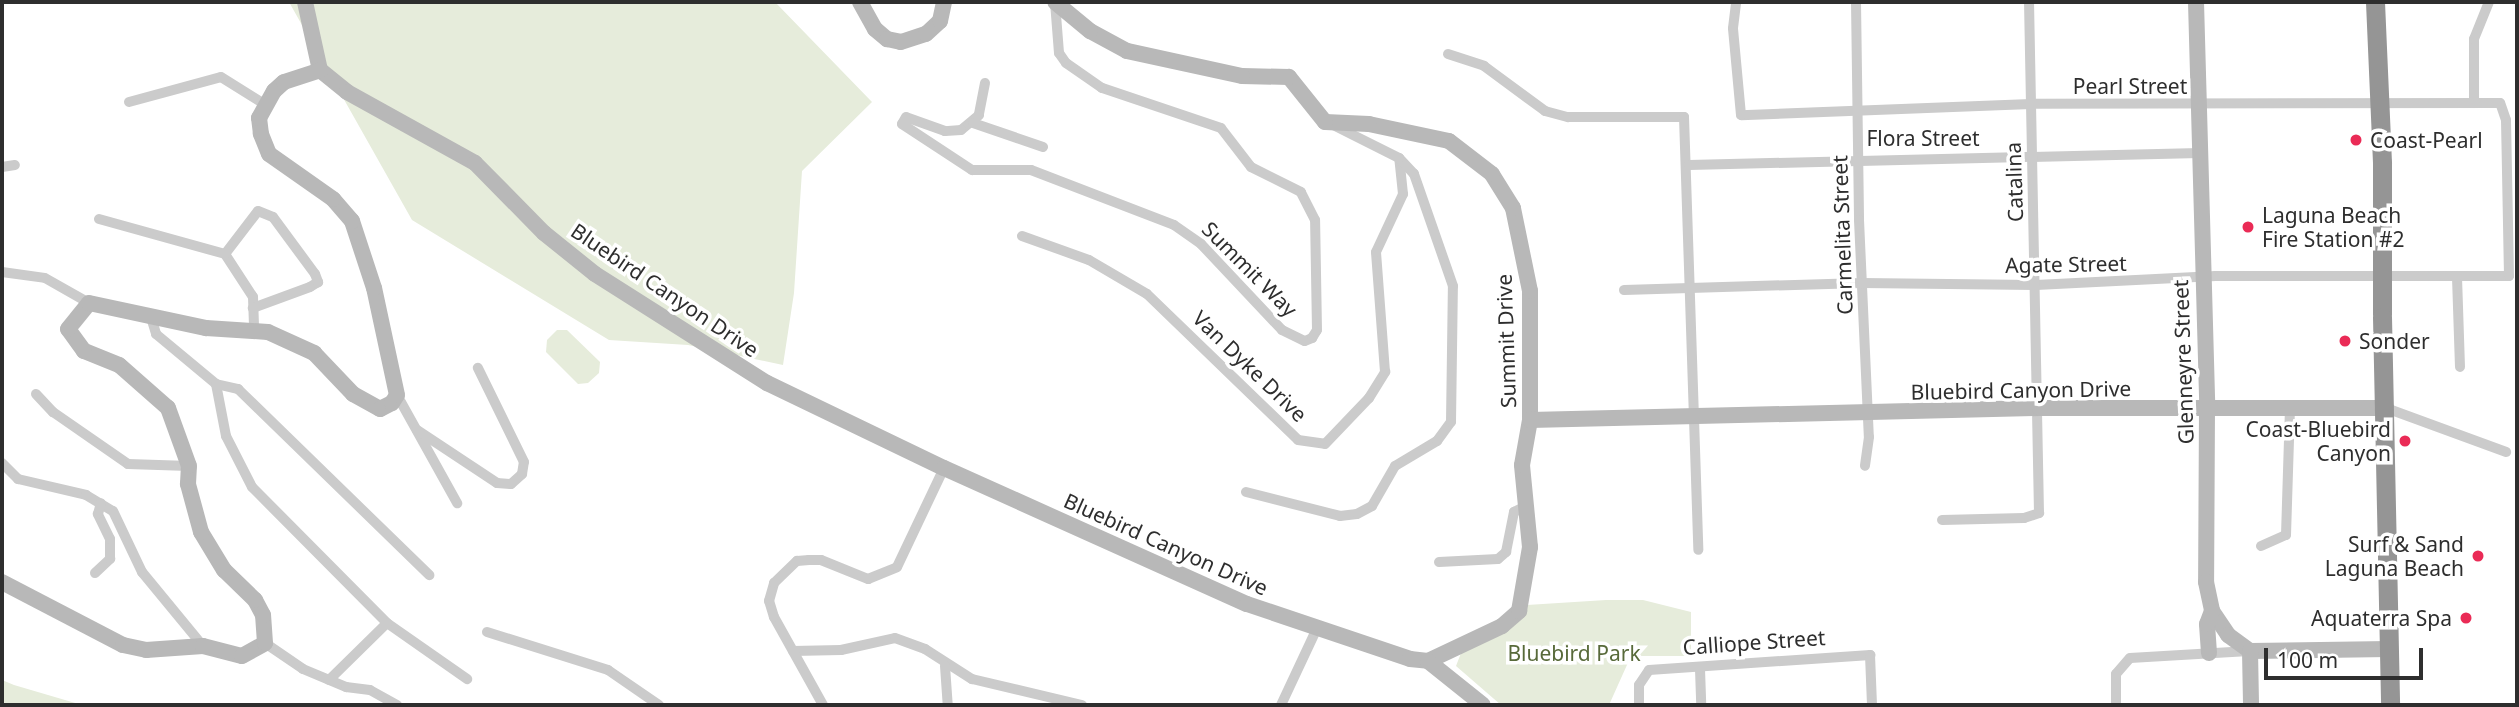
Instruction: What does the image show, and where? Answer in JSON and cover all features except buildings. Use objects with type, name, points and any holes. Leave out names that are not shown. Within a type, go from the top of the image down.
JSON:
[{"type":"highway","points":[[2375,2],[2386,408],[2390,705]]},
{"type":"street","points":[[305,2],[320,70],[284,82],[264,104],[259,118],[269,154],[333,199],[352,220],[374,288],[397,395],[457,503]]},
{"type":"street","points":[[860,2],[875,29],[887,39],[901,42],[926,34],[940,21],[944,2]]},
{"type":"street","points":[[1055,2],[1090,31],[1127,51],[1242,76],[1289,77],[1298,84],[1315,114],[1399,158],[1414,174],[1454,286],[1451,422],[1437,441],[1395,466],[1372,506],[1357,514],[1340,516],[1246,492]]},
{"type":"street","name":"Summit Way","points":[[973,122],[961,130],[946,131],[906,117],[902,120],[905,129],[972,170],[1031,170],[1174,225],[1201,244],[1282,330],[1305,341],[1312,338],[1317,330],[1315,220],[1301,192],[1251,167],[1221,128],[1102,88],[1066,63],[1059,53],[1055,2]]},
{"type":"street","name":"Pearl Street","points":[[1736,2],[1733,28],[1741,115],[2031,104],[2198,105],[2474,100],[2500,103],[2506,120],[2509,276]]},
{"type":"street","name":"Carmelita Street","points":[[1856,2],[1858,158],[1869,414],[1865,466]]},
{"type":"street","name":"Catalina","points":[[1942,520],[2024,518],[2039,513],[2040,408],[2029,2]]},
{"type":"street","name":"Glenneyre Street","points":[[2196,2],[2207,408],[2206,582],[2212,611],[2228,635],[2250,651]]},
{"type":"street","points":[[2474,100],[2474,39],[2489,2]]},
{"type":"street","points":[[1448,54],[1484,66],[1545,111],[1568,117],[1684,117],[1689,165],[1698,550]]},
{"type":"street","name":"Bluebird Canyon Drive","points":[[320,70],[347,92],[475,163],[544,233],[595,274],[766,383],[944,468],[1224,594],[1317,628],[1428,662]]},
{"type":"street","points":[[129,102],[221,77],[264,104]]},
{"type":"street","points":[[985,83],[984,101],[973,122],[1043,147]]},
{"type":"street","name":"Summit Drive","points":[[1334,125],[1369,124],[1449,141],[1480,161],[1504,192],[1522,239],[1530,291],[1530,421],[1522,465],[1530,547],[1519,611],[1481,639],[1428,662]]},
{"type":"street","name":"Flora Street","points":[[1689,165],[1858,158],[2200,153]]},
{"type":"street","name":"Van Dyke Drive","points":[[1022,236],[1089,260],[1147,294],[1298,440],[1325,444],[1368,398],[1385,372],[1376,252],[1403,194],[1399,158]]},
{"type":"street","points":[[2,167],[15,165]]},
{"type":"street","points":[[225,254],[258,211],[273,217],[318,282],[253,308]]},
{"type":"street","points":[[99,219],[225,254],[253,297],[254,331]]},
{"type":"street","points":[[2,272],[45,278],[89,303],[206,328],[254,331],[292,340],[314,353],[353,394],[380,409],[397,395]]},
{"type":"street","name":"Agate Street","points":[[1624,290],[1862,283],[2036,285],[2202,278],[2509,276]]},
{"type":"street","points":[[2457,277],[2460,367]]},
{"type":"street","points":[[89,303],[68,329],[84,351],[119,365],[168,408],[189,466],[188,484],[201,532],[224,570],[255,600],[263,615],[265,643]]},
{"type":"street","points":[[150,314],[156,334],[216,384],[239,388],[429,575]]},
{"type":"street","points":[[417,430],[497,484],[511,484],[517,479],[524,462],[478,368]]},
{"type":"street","points":[[216,384],[226,436],[241,473],[309,548],[387,623],[467,679]]},
{"type":"street","points":[[36,394],[52,412],[128,464],[189,466]]},
{"type":"street","name":"Bluebird Canyon Drive","points":[[1530,421],[2040,408],[2386,408],[2506,452]]},
{"type":"street","points":[[2261,546],[2286,535],[2290,408]]},
{"type":"street","points":[[2,463],[18,479],[37,487],[86,495],[113,511],[142,572],[203,646]]},
{"type":"street","points":[[823,705],[769,601],[783,572],[797,561],[821,560],[852,575],[884,576],[907,553],[927,496],[944,468]]},
{"type":"street","points":[[95,573],[110,559],[110,539],[98,514],[101,503]]},
{"type":"street","points":[[1439,562],[1499,559],[1506,552],[1514,512],[1526,506]]},
{"type":"street","points":[[2,582],[123,645],[146,650],[203,646],[242,656],[265,643]]},
{"type":"street","points":[[2209,653],[2207,624],[2212,611]]},
{"type":"street","points":[[330,680],[387,623]]},
{"type":"street","points":[[1281,705],[1317,628]]},
{"type":"street","points":[[487,632],[608,670],[659,705]]},
{"type":"street","points":[[793,651],[841,650],[895,638],[925,649],[945,666],[972,679],[1083,705]]},
{"type":"street","points":[[265,643],[303,669],[330,680],[370,690],[397,705]]},
{"type":"street","points":[[2116,705],[2116,674],[2124,663],[2136,656],[2389,649]]},
{"type":"street","points":[[2250,651],[2251,705]]},
{"type":"street","name":"Calliope Street","points":[[1639,705],[1642,674],[1649,670],[1700,669],[1870,654],[1872,705]]},
{"type":"street","points":[[1428,662],[1483,705]]},
{"type":"street","points":[[945,666],[948,705]]},
{"type":"street","points":[[1700,669],[1701,705]]},
{"type":"green space","points":[[289,2],[775,2],[872,102],[802,171],[794,293],[783,365],[688,345],[609,340],[412,220]]},
{"type":"green space","points":[[557,330],[567,330],[600,362],[599,373],[588,383],[578,384],[546,352],[547,340]]},
{"type":"green space","name":"Bluebird Park","points":[[1643,600],[1691,612],[1691,656],[1631,656],[1609,705],[1501,705],[1456,666],[1461,653],[1527,605]]},
{"type":"green space","points":[[2,680],[14,685],[82,705],[2,705]]},
{"type":"place","name":"Coast-Pearl","points":[[2356,140]]},
{"type":"place","name":"Laguna Beach Fire Station #2","points":[[2248,227]]},
{"type":"place","name":"Sonder","points":[[2345,341]]},
{"type":"place","name":"Coast-Bluebird Canyon","points":[[2405,441]]},
{"type":"place","name":"Surf & Sand Laguna Beach","points":[[2478,556]]},
{"type":"place","name":"Aquaterra Spa","points":[[2466,618]]}]
